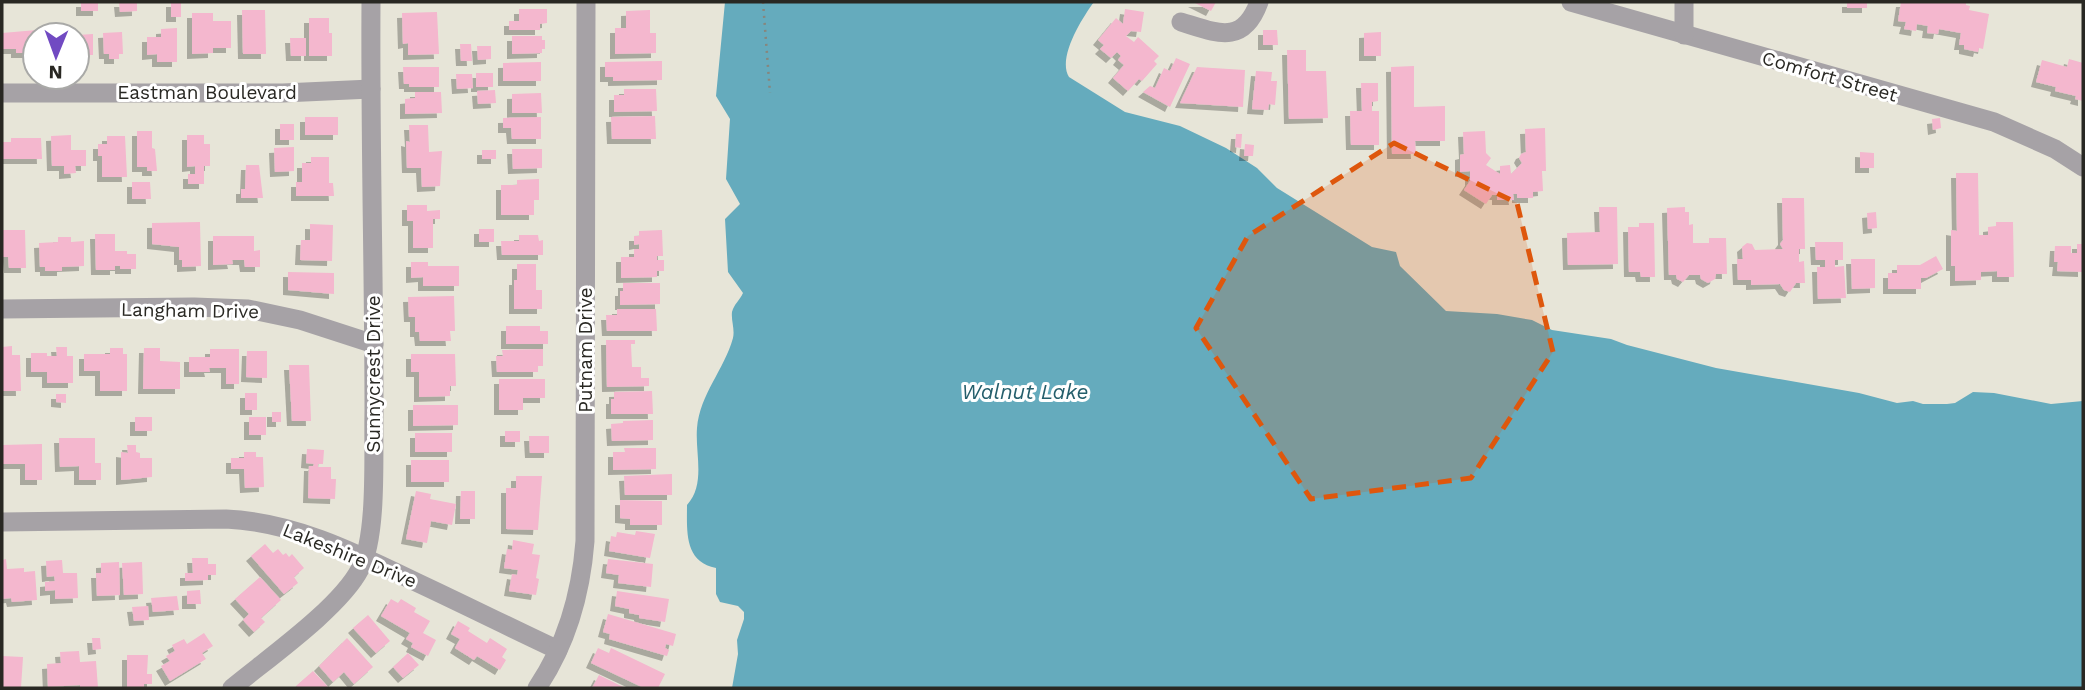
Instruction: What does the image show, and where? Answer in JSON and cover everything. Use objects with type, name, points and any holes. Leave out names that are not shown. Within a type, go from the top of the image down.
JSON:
[{"type":"street","name":"Sunnycrest Drive","points":[[232,688],[324,611],[352,581],[365,558],[371,517],[374,344],[371,2]]},
{"type":"street","name":"Putnam Drive","points":[[537,688],[558,650],[575,605],[585,541],[586,2]]},
{"type":"street","points":[[1181,22],[1227,34],[1243,29],[1254,16],[1259,2]]},
{"type":"street","name":"Comfort Street","points":[[1571,2],[1993,122],[2055,149],[2083,167]]},
{"type":"street","points":[[1684,2],[1684,34]]},
{"type":"street","name":"Eastman Boulevard","points":[[2,93],[283,93],[371,89]]},
{"type":"street","name":"Langham Drive","points":[[2,309],[248,309],[300,320],[374,344]]},
{"type":"street","name":"Lakeshire Drive","points":[[2,522],[244,520],[288,528],[365,558],[558,650]]},
{"type":"path","points":[[763,2],[770,93]]},
{"type":"highlighted area","points":[[1394,143],[1517,203],[1553,352],[1471,478],[1311,499],[1196,328],[1248,236]]},
{"type":"water","name":"Walnut Lake","points":[[725,2],[1094,2],[1068,49],[1066,69],[1069,77],[1125,112],[1180,126],[1226,148],[1257,168],[1277,188],[1372,247],[1396,252],[1400,266],[1446,311],[1497,314],[1532,320],[1552,330],[1611,339],[1716,368],[1859,393],[1897,403],[1955,403],[1973,392],[1994,393],[2051,404],[2083,401],[2083,688],[732,688],[738,654],[737,640],[744,612],[738,606],[720,602],[716,594],[716,568],[706,565],[693,552],[687,525],[687,505],[693,497],[698,478],[699,416],[707,393],[729,350],[733,335],[732,312],[743,293],[728,272],[725,219],[740,204],[726,179],[730,119],[716,96]]},
{"type":"building","points":[[81,2],[98,2],[98,11],[81,11]]},
{"type":"building","points":[[119,2],[137,2],[137,11],[120,12]]},
{"type":"building","points":[[171,2],[181,2],[181,17],[171,17]]},
{"type":"building","points":[[1193,2],[1216,2],[1211,11]]},
{"type":"building","points":[[1847,2],[1867,2],[1867,8],[1847,8]]},
{"type":"building","points":[[1901,2],[1966,2],[1966,5],[1970,6],[1969,10],[1989,14],[1983,49],[1979,48],[1978,52],[1964,49],[1964,45],[1959,45],[1961,33],[1939,29],[1938,34],[1927,33],[1928,26],[1917,24],[1916,31],[1904,29],[1906,22],[1898,21]]},
{"type":"building","points":[[519,9],[547,9],[547,23],[540,24],[540,30],[509,30],[509,21],[519,21]]},
{"type":"building","points":[[1125,9],[1144,12],[1141,32],[1131,31],[1126,36],[1134,42],[1138,37],[1159,56],[1154,61],[1157,64],[1142,81],[1139,79],[1128,91],[1113,78],[1124,65],[1118,60],[1121,56],[1117,52],[1111,58],[1100,49],[1104,45],[1098,40],[1116,18],[1123,24]]},
{"type":"building","points":[[242,10],[265,10],[266,54],[243,54]]},
{"type":"building","points":[[650,10],[650,33],[656,33],[656,53],[615,54],[615,28],[626,28],[626,11]]},
{"type":"building","points":[[437,12],[439,54],[408,55],[408,43],[403,44],[402,13]]},
{"type":"building","points":[[192,13],[213,13],[213,21],[231,21],[231,48],[213,48],[213,53],[192,54]]},
{"type":"building","points":[[309,18],[329,18],[332,56],[309,56]]},
{"type":"building","points":[[177,28],[177,62],[157,62],[157,54],[147,55],[147,37],[161,37],[161,29]]},
{"type":"building","points":[[1263,30],[1277,30],[1278,45],[1263,45]]},
{"type":"building","points":[[21,31],[21,53],[16,53],[16,49],[2,49],[2,33]]},
{"type":"building","points":[[122,32],[123,54],[119,54],[119,59],[109,59],[109,54],[104,54],[103,33]]},
{"type":"building","points":[[1381,32],[1381,56],[1364,56],[1364,33]]},
{"type":"building","points":[[93,34],[93,55],[91,55]]},
{"type":"building","points":[[512,36],[542,36],[545,49],[542,49],[542,53],[512,54]]},
{"type":"building","points":[[290,38],[306,38],[306,56],[291,56]]},
{"type":"building","points":[[460,44],[471,44],[472,61],[461,61]]},
{"type":"building","points":[[477,46],[491,46],[491,59],[478,60]]},
{"type":"building","points":[[1287,50],[1306,50],[1306,71],[1326,71],[1328,118],[1289,119]]},
{"type":"building","points":[[1176,58],[1190,64],[1170,107],[1143,92],[1150,86],[1155,88],[1164,68],[1170,71]]},
{"type":"building","points":[[2069,59],[2083,63],[2083,101],[2075,99],[2076,96],[2055,91],[2056,87],[2036,82],[2042,60],[2067,67]]},
{"type":"building","points":[[662,61],[662,80],[613,81],[613,77],[605,77],[605,62]]},
{"type":"building","points":[[541,62],[541,81],[503,81],[503,63]]},
{"type":"building","points":[[1414,66],[1414,107],[1445,106],[1445,141],[1415,141],[1416,154],[1392,154],[1391,67]]},
{"type":"building","points":[[403,67],[439,67],[439,87],[409,87],[409,84],[404,84]]},
{"type":"building","points":[[1197,67],[1245,70],[1243,107],[1180,103]]},
{"type":"building","points":[[1256,71],[1272,72],[1271,81],[1277,81],[1275,105],[1269,104],[1268,110],[1252,109]]},
{"type":"building","points":[[476,73],[493,73],[493,87],[476,87]]},
{"type":"building","points":[[456,74],[472,74],[473,88],[457,89]]},
{"type":"building","points":[[1361,83],[1378,83],[1378,101],[1372,102],[1372,111],[1379,111],[1379,145],[1351,145],[1350,111],[1362,111]]},
{"type":"building","points":[[624,89],[656,89],[657,111],[614,112],[614,95],[624,95]]},
{"type":"building","points":[[495,90],[496,103],[478,104],[477,91]]},
{"type":"building","points":[[415,92],[441,92],[442,113],[405,114],[405,99],[415,98]]},
{"type":"building","points":[[541,93],[542,113],[512,113],[512,94]]},
{"type":"building","points":[[655,116],[656,139],[612,139],[611,117]]},
{"type":"building","points":[[305,117],[338,117],[338,135],[305,135]]},
{"type":"building","points":[[541,117],[541,139],[512,139],[511,128],[503,128],[503,118]]},
{"type":"building","points":[[1940,118],[1941,128],[1933,130],[1932,119]]},
{"type":"building","points":[[280,124],[294,124],[294,140],[280,140]]},
{"type":"building","points":[[409,125],[428,125],[429,152],[442,151],[440,186],[422,187],[421,168],[407,168],[406,141],[410,142]]},
{"type":"building","points":[[1545,128],[1546,171],[1542,171],[1543,191],[1533,192],[1533,198],[1517,198],[1517,194],[1513,194],[1514,200],[1497,200],[1497,195],[1492,195],[1486,204],[1464,190],[1470,181],[1470,171],[1460,172],[1460,155],[1464,154],[1463,132],[1485,131],[1486,153],[1491,158],[1486,165],[1500,174],[1500,166],[1510,165],[1511,174],[1522,163],[1519,158],[1521,154],[1526,152],[1525,129]]},
{"type":"building","points":[[137,131],[152,131],[152,148],[155,149],[157,171],[137,167]]},
{"type":"building","points":[[1236,134],[1242,134],[1241,148],[1235,147]]},
{"type":"building","points":[[71,135],[71,150],[86,150],[86,166],[75,166],[76,173],[64,174],[64,166],[52,166],[51,136]]},
{"type":"building","points":[[187,135],[204,135],[204,144],[210,144],[210,166],[204,166],[204,184],[188,184],[188,174],[195,174],[195,166],[187,167]]},
{"type":"building","points":[[107,136],[125,136],[127,177],[102,177],[102,156],[98,156],[98,144],[107,144]]},
{"type":"building","points":[[11,138],[41,138],[42,159],[2,159],[2,142],[11,142]]},
{"type":"building","points":[[1245,144],[1254,145],[1253,156],[1244,156]]},
{"type":"building","points":[[294,147],[294,171],[275,172],[274,148]]},
{"type":"building","points":[[512,149],[542,149],[542,168],[513,169]]},
{"type":"building","points":[[482,150],[496,150],[496,159],[482,159]]},
{"type":"building","points":[[1860,152],[1874,153],[1874,168],[1860,168]]},
{"type":"building","points":[[311,157],[329,157],[329,183],[333,183],[334,196],[296,196],[296,182],[302,182],[302,163],[311,163]]},
{"type":"building","points":[[246,165],[259,165],[263,198],[241,198],[241,189],[245,189]]},
{"type":"building","points":[[1956,173],[1978,173],[1979,235],[1988,235],[1988,227],[1996,226],[1996,222],[2013,222],[2014,277],[1997,277],[1997,271],[1981,272],[1981,280],[1955,281],[1955,266],[1951,266],[1951,230],[1957,231]]},
{"type":"building","points":[[539,179],[539,200],[534,200],[534,215],[501,215],[501,185],[517,185],[517,180]]},
{"type":"building","points":[[132,182],[150,182],[151,199],[132,199]]},
{"type":"building","points":[[1782,198],[1804,198],[1805,249],[1799,249],[1799,262],[1804,261],[1805,283],[1796,283],[1790,292],[1784,290],[1780,284],[1751,285],[1751,280],[1738,280],[1737,259],[1743,259],[1742,247],[1747,243],[1752,244],[1755,250],[1783,249],[1780,244],[1783,240]]},
{"type":"building","points":[[407,205],[427,205],[427,211],[440,210],[440,219],[433,219],[433,248],[413,248],[413,221],[407,221]]},
{"type":"building","points":[[1599,207],[1617,207],[1618,264],[1568,265],[1567,233],[1600,232]]},
{"type":"building","points":[[1685,207],[1685,212],[1689,212],[1689,225],[1693,224],[1693,243],[1709,243],[1709,238],[1726,238],[1727,274],[1716,274],[1715,279],[1708,283],[1701,279],[1700,275],[1689,275],[1683,282],[1677,279],[1676,275],[1669,275],[1667,208]]},
{"type":"building","points":[[1876,212],[1877,228],[1868,229],[1867,213]]},
{"type":"building","points":[[200,222],[201,266],[182,267],[179,247],[152,244],[152,223]]},
{"type":"building","points":[[1639,223],[1654,223],[1655,277],[1641,277],[1640,272],[1629,272],[1628,227],[1639,227]]},
{"type":"building","points":[[310,224],[333,225],[332,261],[300,260],[301,240],[310,240]]},
{"type":"building","points":[[479,229],[494,229],[494,242],[479,242]]},
{"type":"building","points":[[2,230],[25,230],[26,268],[9,268],[8,257],[2,257]]},
{"type":"building","points":[[662,230],[663,256],[657,256],[657,260],[664,260],[664,271],[657,271],[657,277],[621,278],[621,257],[634,257],[634,249],[639,249],[639,244],[634,245],[634,236],[639,236],[639,231]]},
{"type":"building","points":[[95,234],[115,234],[115,251],[136,254],[136,269],[120,269],[120,266],[115,266],[115,270],[96,270]]},
{"type":"building","points":[[519,235],[538,235],[539,241],[543,240],[543,255],[502,255],[501,241],[519,241]]},
{"type":"building","points":[[213,236],[254,236],[254,251],[260,250],[260,267],[245,267],[244,260],[232,260],[233,264],[213,265]]},
{"type":"building","points":[[58,237],[71,237],[71,242],[84,241],[84,266],[62,267],[62,271],[45,271],[45,267],[40,267],[39,243],[58,242]]},
{"type":"building","points":[[1815,242],[1843,242],[1843,260],[1835,260],[1835,267],[1844,266],[1846,298],[1818,299],[1817,267],[1825,267],[1825,260],[1816,260]]},
{"type":"building","points":[[2077,244],[2083,244],[2083,272],[2057,271],[2058,262],[2054,262],[2055,246],[2071,246],[2071,253],[2077,253]]},
{"type":"building","points":[[1936,256],[1943,269],[1921,278],[1921,289],[1888,289],[1888,273],[1897,273],[1897,265],[1920,265]]},
{"type":"building","points":[[1851,259],[1875,259],[1875,288],[1852,289]]},
{"type":"building","points":[[411,262],[428,262],[428,266],[459,266],[459,286],[423,286],[423,277],[411,278]]},
{"type":"building","points":[[517,264],[536,264],[536,290],[542,290],[542,309],[514,309]]},
{"type":"building","points":[[288,272],[334,273],[334,294],[288,290]]},
{"type":"building","points":[[623,283],[660,283],[660,304],[620,305]]},
{"type":"building","points":[[454,296],[455,331],[450,331],[451,341],[420,341],[419,332],[415,332],[415,317],[409,317],[408,297]]},
{"type":"building","points":[[617,309],[656,309],[657,331],[607,331],[606,315],[617,315]]},
{"type":"building","points":[[506,326],[540,326],[540,331],[548,331],[548,344],[506,344]]},
{"type":"building","points":[[606,340],[635,340],[635,344],[631,344],[632,367],[641,367],[641,378],[649,378],[649,386],[607,387]]},
{"type":"building","points":[[12,346],[12,355],[20,355],[21,391],[2,391],[2,347]]},
{"type":"building","points":[[56,347],[67,347],[67,356],[73,356],[73,383],[47,383],[47,372],[31,372],[31,353],[57,356]]},
{"type":"building","points":[[110,348],[123,348],[123,354],[127,354],[127,391],[100,391],[100,371],[84,371],[84,354],[110,354]]},
{"type":"building","points":[[144,348],[160,348],[160,361],[180,362],[180,389],[143,389]]},
{"type":"building","points":[[210,349],[239,349],[239,384],[226,384],[226,368],[209,368],[210,372],[189,372],[189,357],[210,357]]},
{"type":"building","points":[[543,349],[543,366],[538,366],[538,372],[497,372],[496,356],[503,356],[502,350]]},
{"type":"building","points":[[247,351],[267,351],[267,378],[246,377]]},
{"type":"building","points":[[411,354],[455,354],[456,386],[450,386],[450,396],[419,397],[419,372],[411,372]]},
{"type":"building","points":[[289,365],[309,365],[311,421],[292,421]]},
{"type":"building","points":[[499,379],[545,379],[545,398],[523,398],[523,410],[499,410]]},
{"type":"building","points":[[652,391],[653,414],[611,414],[614,392]]},
{"type":"building","points":[[245,393],[257,393],[257,410],[245,410]]},
{"type":"building","points":[[56,394],[66,394],[66,403],[56,402]]},
{"type":"building","points":[[413,405],[458,405],[458,425],[413,426]]},
{"type":"building","points":[[272,412],[281,412],[281,422],[272,422]]},
{"type":"building","points":[[135,417],[152,417],[152,431],[135,431]]},
{"type":"building","points":[[249,417],[266,417],[266,435],[249,435]]},
{"type":"building","points":[[653,420],[653,440],[612,441],[611,424]]},
{"type":"building","points":[[505,431],[520,431],[520,442],[505,442]]},
{"type":"building","points":[[415,433],[452,433],[452,452],[415,452]]},
{"type":"building","points":[[529,436],[549,436],[549,453],[530,453]]},
{"type":"building","points":[[59,438],[95,438],[95,463],[101,463],[101,480],[79,480],[79,466],[60,467]]},
{"type":"building","points":[[42,444],[42,480],[25,480],[25,464],[2,464],[2,445]]},
{"type":"building","points":[[127,445],[136,445],[140,458],[152,458],[152,477],[121,480],[121,452],[128,453]]},
{"type":"building","points":[[624,448],[656,448],[656,469],[613,470],[613,452],[625,452]]},
{"type":"building","points":[[307,449],[324,450],[323,464],[318,464],[318,467],[331,467],[331,479],[336,479],[335,499],[308,498],[309,466],[314,464],[306,463]]},
{"type":"building","points":[[244,452],[256,452],[256,457],[263,457],[264,487],[245,488],[244,469],[231,469],[231,458],[244,458]]},
{"type":"building","points":[[411,460],[449,460],[449,482],[411,482]]},
{"type":"building","points":[[672,474],[672,495],[625,495],[624,476]]},
{"type":"building","points":[[516,476],[542,476],[538,530],[506,529],[506,488],[516,488]]},
{"type":"building","points":[[416,491],[431,494],[430,499],[456,504],[452,525],[431,521],[427,543],[406,539]]},
{"type":"building","points":[[461,491],[475,491],[475,519],[460,519]]},
{"type":"building","points":[[620,500],[662,501],[662,525],[630,525],[630,519],[620,518]]},
{"type":"building","points":[[636,531],[655,534],[650,558],[609,551],[611,536],[616,537],[617,532],[635,535]]},
{"type":"building","points":[[513,540],[534,544],[532,554],[540,555],[536,595],[509,591],[512,574],[517,575],[518,570],[504,568],[507,549],[512,550]]},
{"type":"building","points":[[265,544],[273,553],[278,549],[283,555],[286,553],[289,557],[292,554],[304,568],[294,577],[298,583],[284,594],[251,556]]},
{"type":"building","points":[[192,558],[208,558],[208,564],[216,564],[216,575],[208,575],[208,580],[185,581],[185,573],[193,573]]},
{"type":"building","points":[[6,559],[7,569],[24,568],[24,572],[35,571],[37,600],[12,602],[11,598],[2,599],[2,560]]},
{"type":"building","points":[[608,559],[653,564],[651,587],[618,583],[619,575],[606,573]]},
{"type":"building","points":[[62,560],[63,573],[77,573],[78,598],[55,599],[55,590],[45,591],[45,582],[55,581],[54,576],[47,577],[46,561]]},
{"type":"building","points":[[119,562],[120,595],[97,596],[96,573],[101,573],[101,563]]},
{"type":"building","points":[[142,562],[143,594],[124,595],[122,563]]},
{"type":"building","points":[[260,577],[281,600],[261,618],[265,622],[254,632],[243,620],[249,614],[235,599]]},
{"type":"building","points":[[200,590],[201,604],[187,604],[187,591]]},
{"type":"building","points":[[617,591],[669,599],[665,622],[639,618],[639,615],[629,613],[629,609],[615,606]]},
{"type":"building","points":[[177,596],[179,610],[153,612],[151,598]]},
{"type":"building","points":[[391,599],[398,603],[401,599],[416,608],[414,612],[430,621],[423,633],[436,640],[428,656],[411,647],[413,643],[406,639],[410,633],[381,616]]},
{"type":"building","points":[[148,606],[149,620],[134,621],[132,607]]},
{"type":"building","points":[[608,614],[676,634],[673,646],[666,644],[665,648],[669,650],[667,656],[609,639],[610,634],[603,632]]},
{"type":"building","points":[[368,615],[390,641],[376,653],[353,628]]},
{"type":"building","points":[[458,621],[487,643],[490,638],[507,649],[502,657],[506,660],[500,670],[477,656],[474,660],[455,648],[460,639],[451,634]]},
{"type":"building","points":[[204,633],[213,646],[202,653],[206,659],[170,681],[161,666],[170,661],[166,656],[175,651],[172,645],[184,639],[187,644]]},
{"type":"building","points":[[92,638],[100,638],[101,649],[93,650]]},
{"type":"building","points":[[347,638],[373,667],[354,684],[344,672],[333,682],[319,666]]},
{"type":"building","points":[[598,648],[609,653],[611,648],[665,674],[658,688],[644,688],[591,663]]},
{"type":"building","points":[[79,651],[80,662],[96,661],[98,688],[80,688],[80,685],[48,687],[47,664],[61,663],[60,652]]},
{"type":"building","points":[[408,653],[419,665],[403,678],[393,667]]},
{"type":"building","points":[[127,655],[148,655],[147,674],[152,674],[152,684],[144,684],[144,688],[127,688]]},
{"type":"building","points":[[2,656],[23,657],[21,688],[2,688]]},
{"type":"building","points":[[313,671],[329,688],[296,686]]},
{"type":"building","points":[[599,675],[625,688],[592,688]]}]
